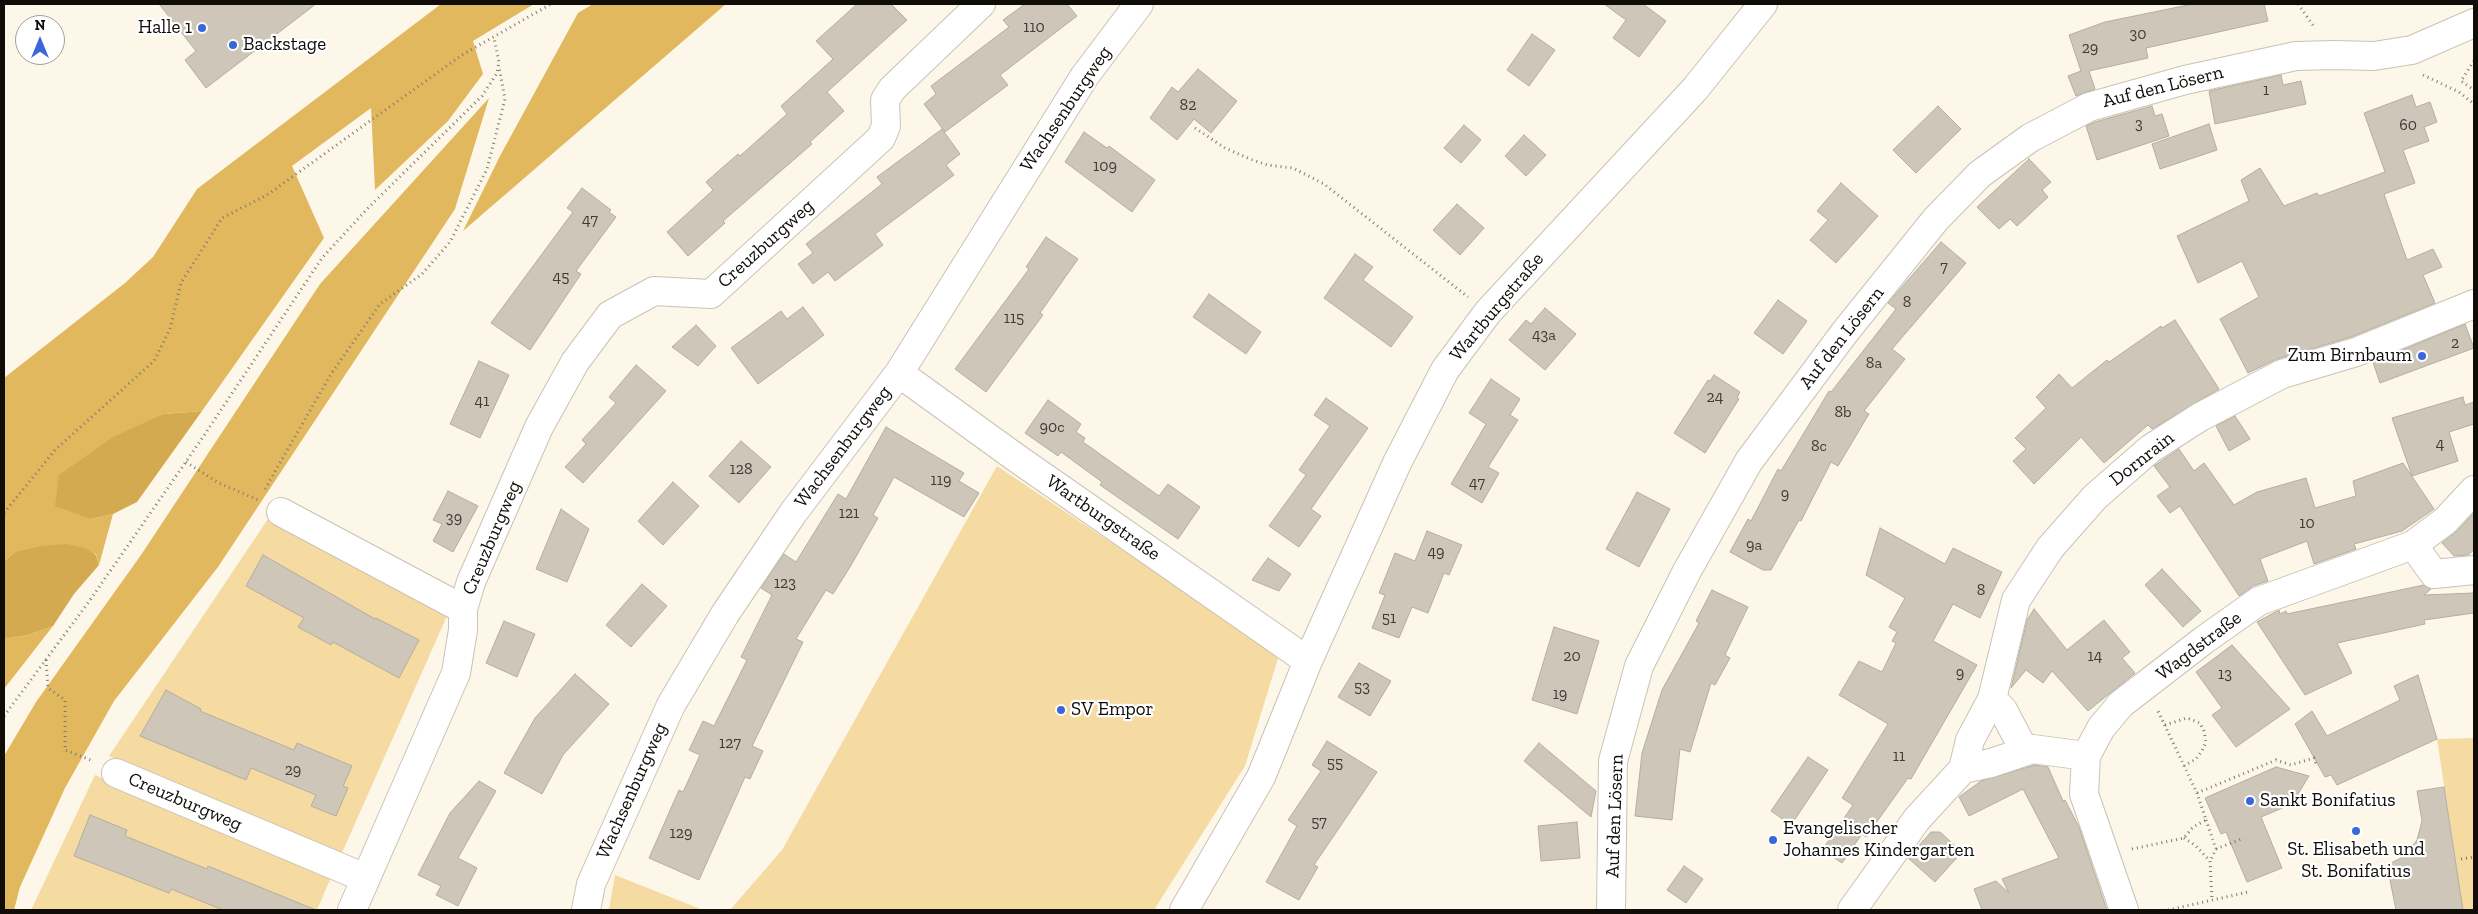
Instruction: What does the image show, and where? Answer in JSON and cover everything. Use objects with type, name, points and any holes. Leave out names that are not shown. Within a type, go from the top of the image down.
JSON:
[{"type":"street","name":"Creuzburgweg","points":[[352,910],[456,673],[463,630],[463,609],[471,582],[539,426],[575,362],[610,315],[654,292],[711,294],[881,138],[886,126],[885,100],[892,89],[981,4]]},
{"type":"street","name":"Wachsenburgweg","points":[[586,910],[591,884],[671,705],[725,614],[787,522],[899,373],[1079,85],[1139,4]]},
{"type":"street","name":"Wartburgstraße","points":[[1184,910],[1261,778],[1308,661],[1397,463],[1445,370],[1488,312],[1695,89],[1763,4]]},
{"type":"street","name":"Auf den Lösern","points":[[1611,910],[1613,761],[1639,666],[1687,571],[1750,461],[1845,332],[1936,219],[1980,174],[2030,138],[2089,106],[2185,80],[2296,56],[2334,54],[2374,56],[2412,50],[2474,23]]},
{"type":"street","name":"Dornrain","points":[[1852,910],[1917,818],[1963,769],[1970,740],[1992,699],[2016,600],[2050,548],[2076,516],[2150,449],[2200,417],[2282,374],[2356,352],[2474,304]]},
{"type":"street","name":"Wartburgstraße","points":[[899,373],[1015,457],[1308,661]]},
{"type":"street","name":"Wagdstraße","points":[[2124,910],[2084,794],[2086,756],[2101,728],[2121,704],[2204,640],[2259,601],[2412,545],[2445,521],[2474,490]]},
{"type":"street","name":"Creuzburgweg","points":[[270,506],[463,609]]},
{"type":"street","points":[[2412,545],[2434,574],[2474,570]]},
{"type":"street","points":[[1992,699],[2003,710],[2024,750]]},
{"type":"street","points":[[1963,769],[1991,763],[2024,750],[2050,750],[2086,756]]},
{"type":"street","name":"Creuzburgweg","points":[[116,773],[365,878]]},
{"type":"path","points":[[4,513],[55,450],[154,360],[170,329],[182,283],[222,218],[267,195],[462,55],[551,4]]},
{"type":"path","points":[[186,462],[217,482],[270,506],[330,374],[380,304],[422,274],[450,242],[486,169],[505,99],[494,38]]},
{"type":"path","points":[[2474,61],[2461,81],[2474,90]]},
{"type":"path","points":[[4,716],[186,462],[322,258],[370,207],[482,96],[497,73],[499,64]]},
{"type":"path","points":[[2415,72],[2459,92],[2474,104]]},
{"type":"path","points":[[1195,128],[1225,148],[1250,160],[1267,165],[1293,168],[1324,184],[1488,312]]},
{"type":"path","points":[[46,659],[48,688],[65,700],[65,750],[98,763],[116,773]]},
{"type":"path","points":[[2143,688],[2165,725],[2197,793],[2216,849]]},
{"type":"path","points":[[2165,725],[2187,718],[2200,723],[2204,731],[2206,742],[2202,751],[2196,759],[2184,766]]},
{"type":"path","points":[[2197,793],[2276,760],[2291,765],[2314,758],[2316,764]]},
{"type":"path","points":[[2105,857],[2184,838],[2193,827],[2206,820]]},
{"type":"path","points":[[2184,838],[2196,846],[2210,861]]},
{"type":"path","points":[[2212,900],[2210,861],[2216,849],[2244,838]]},
{"type":"path","points":[[2461,859],[2474,857]]},
{"type":"path","points":[[2168,910],[2248,892]]},
{"type":"shaded area","points":[[441,4],[534,4],[473,41],[483,74],[448,121],[375,190],[371,108],[292,166],[324,238],[202,411],[164,414],[91,519],[113,514],[99,565],[96,554],[15,552],[4,561],[4,378],[125,283],[153,257],[197,189]]},
{"type":"shaded area","points":[[593,4],[726,4],[463,231],[500,156],[578,13]]},
{"type":"shaded area","points":[[489,98],[455,209],[218,567],[114,701],[65,788],[20,887],[14,910],[4,910],[4,756],[36,702],[141,555],[320,284]]},
{"type":"shaded area","points":[[202,411],[137,502],[113,514],[91,519],[55,506],[59,475],[113,437],[164,414]]},
{"type":"shaded area","name":"SV Empor","points":[[997,466],[1279,655],[1245,766],[1154,910],[730,910],[782,850]]},
{"type":"shaded area","points":[[270,516],[447,616],[341,855],[109,756]]},
{"type":"shaded area","points":[[67,544],[84,548],[96,555],[99,565],[74,594],[53,626],[28,635],[4,639],[4,561],[15,552],[42,546]]},
{"type":"shaded area","points":[[53,626],[4,689],[4,639],[28,635]]},
{"type":"shaded area","points":[[2474,738],[2474,910],[2463,910],[2437,739]]},
{"type":"shaded area","points":[[95,775],[332,875],[317,910],[31,910]]},
{"type":"shaded area","points":[[615,875],[703,910],[609,910]]},
{"type":"building","points":[[159,4],[316,4],[206,88],[185,60],[196,51]]},
{"type":"building","points":[[857,4],[891,4],[907,20],[827,92],[844,111],[810,142],[812,144],[723,221],[725,223],[688,256],[667,232],[713,190],[706,182],[738,154],[740,156],[787,114],[781,106],[833,59],[816,41]]},
{"type":"building","points":[[1025,4],[1067,4],[1077,16],[1000,75],[1008,85],[945,132],[924,104],[936,94],[931,86],[1009,27],[1003,20]]},
{"type":"building","points":[[1604,4],[1643,4],[1666,21],[1639,57],[1613,38],[1626,20]]},
{"type":"building","points":[[2193,4],[2264,4],[2268,21],[2146,48],[2148,58],[2089,71],[2095,89],[2076,96],[2068,76],[2081,71],[2069,35],[2105,22]]},
{"type":"building","points":[[1532,34],[1555,50],[1529,86],[1507,70]]},
{"type":"building","points":[[1198,69],[1237,101],[1211,133],[1194,119],[1177,140],[1150,118],[1172,87],[1178,92]]},
{"type":"building","points":[[2281,75],[2283,85],[2301,81],[2306,104],[2215,124],[2209,91]]},
{"type":"building","points":[[2412,95],[2416,107],[2430,102],[2437,122],[2424,127],[2429,141],[2403,150],[2415,183],[2384,194],[2407,260],[2433,249],[2442,267],[2423,275],[2435,303],[2351,337],[2277,359],[2248,373],[2220,319],[2259,297],[2242,261],[2198,283],[2177,236],[2249,201],[2241,180],[2260,168],[2284,206],[2317,193],[2319,196],[2385,172],[2364,113]]},
{"type":"building","points":[[1938,106],[1961,129],[1916,173],[1893,150]]},
{"type":"building","points":[[2152,106],[2155,116],[2162,114],[2169,136],[2097,160],[2086,126]]},
{"type":"building","points":[[2209,124],[2217,150],[2160,169],[2152,144]]},
{"type":"building","points":[[1464,125],[1481,140],[1461,163],[1444,148]]},
{"type":"building","points":[[942,129],[960,154],[946,165],[954,175],[875,234],[883,245],[835,281],[828,272],[813,284],[798,264],[813,253],[806,244],[882,184],[877,177]]},
{"type":"building","points":[[1084,132],[1107,148],[1109,146],[1155,180],[1132,212],[1065,162]]},
{"type":"building","points":[[1524,135],[1546,155],[1526,176],[1505,156]]},
{"type":"building","points":[[2029,159],[2051,182],[2042,190],[2048,197],[2017,226],[2010,219],[1999,229],[1977,207]]},
{"type":"building","points":[[1841,183],[1878,216],[1836,263],[1810,240],[1828,220],[1817,211]]},
{"type":"building","points":[[582,188],[611,210],[609,212],[616,217],[576,271],[581,274],[530,350],[491,323],[573,212],[567,208]]},
{"type":"building","points":[[1457,204],[1484,228],[1460,255],[1433,230]]},
{"type":"building","points":[[1046,237],[1078,259],[1040,313],[1043,315],[986,392],[955,369],[1029,269],[1026,267]]},
{"type":"building","points":[[1941,242],[1966,263],[1892,349],[1905,359],[1864,411],[1869,414],[1838,466],[1831,462],[1801,521],[1799,520],[1771,570],[1763,570],[1730,552],[1748,519],[1751,521],[1778,469],[1781,471],[1829,391],[1831,392],[1896,309],[1888,303]]},
{"type":"building","points":[[1355,254],[1373,267],[1363,280],[1413,317],[1391,347],[1324,298]]},
{"type":"building","points":[[1209,294],[1261,332],[1246,354],[1193,317]]},
{"type":"building","points":[[1778,300],[1807,321],[1783,354],[1754,333]]},
{"type":"building","points":[[803,307],[824,335],[758,384],[731,348],[781,311],[787,319]]},
{"type":"building","points":[[1545,308],[1576,334],[1545,370],[1509,340],[1526,320],[1531,324]]},
{"type":"building","points":[[2175,320],[2219,389],[2152,429],[2148,425],[2104,463],[2081,437],[2034,484],[2013,461],[2026,449],[2015,438],[2046,408],[2036,397],[2059,374],[2072,388],[2107,360],[2109,362],[2161,326],[2162,328]]},
{"type":"building","points":[[2465,324],[2474,348],[2380,383],[2373,362]]},
{"type":"building","points":[[696,325],[716,346],[698,366],[672,347]]},
{"type":"building","points":[[479,361],[509,375],[480,438],[450,424]]},
{"type":"building","points":[[636,365],[666,391],[583,483],[565,467],[586,444],[582,440],[616,403],[609,397]]},
{"type":"building","points":[[1714,375],[1740,392],[1737,398],[1739,399],[1705,453],[1674,433],[1708,380],[1710,381]]},
{"type":"building","points":[[1491,379],[1520,399],[1510,415],[1518,420],[1488,467],[1499,473],[1482,503],[1451,484],[1486,424],[1469,413]]},
{"type":"building","points":[[2463,397],[2465,405],[2474,402],[2474,424],[2449,432],[2458,461],[2412,476],[2392,418]]},
{"type":"building","points":[[1326,398],[1368,428],[1311,509],[1321,516],[1299,547],[1269,526],[1306,475],[1299,470],[1330,426],[1314,415]]},
{"type":"building","points":[[1048,400],[1081,424],[1076,432],[1085,438],[1083,442],[1159,496],[1168,484],[1200,507],[1178,539],[1100,485],[1102,482],[1061,452],[1058,456],[1025,433]]},
{"type":"building","points":[[2235,416],[2250,439],[2229,451],[2216,426]]},
{"type":"building","points":[[886,427],[964,473],[959,481],[979,493],[964,517],[894,477],[873,515],[878,518],[850,567],[833,594],[826,590],[796,639],[803,642],[752,746],[763,751],[750,779],[745,777],[699,880],[649,858],[679,790],[683,792],[700,755],[689,750],[703,721],[714,726],[747,660],[741,657],[772,595],[761,588],[784,554],[796,562],[838,494],[846,499]]},
{"type":"building","points":[[741,441],[771,467],[739,503],[709,476]]},
{"type":"building","points":[[2179,449],[2194,471],[2204,463],[2234,505],[2257,492],[2306,478],[2315,508],[2356,496],[2353,481],[2403,463],[2434,509],[2402,531],[2354,544],[2356,549],[2314,564],[2307,541],[2260,559],[2268,581],[2253,586],[2239,596],[2180,506],[2170,513],[2157,496],[2170,487],[2154,466]]},
{"type":"building","points":[[673,482],[699,506],[663,545],[638,521]]},
{"type":"building","points":[[448,491],[478,506],[453,552],[433,541],[442,524],[433,520]]},
{"type":"building","points":[[1637,492],[1670,509],[1639,567],[1606,549]]},
{"type":"building","points":[[561,509],[589,529],[567,582],[536,569]]},
{"type":"building","points":[[2474,513],[2474,550],[2468,555],[2454,556],[2442,543],[2456,532]]},
{"type":"building","points":[[1880,528],[1945,564],[1953,548],[2002,572],[1980,618],[1953,604],[1933,641],[1977,665],[1911,779],[1908,778],[1866,837],[1862,834],[1842,863],[1822,850],[1853,805],[1842,798],[1888,724],[1839,695],[1859,661],[1882,672],[1896,643],[1892,641],[1897,632],[1889,627],[1905,598],[1866,575]]},
{"type":"building","points":[[1427,531],[1462,545],[1449,575],[1444,573],[1428,613],[1412,607],[1399,638],[1372,628],[1385,595],[1379,593],[1395,553],[1415,561]]},
{"type":"building","points":[[263,555],[375,619],[419,640],[399,678],[333,642],[331,645],[298,627],[304,618],[246,586]]},
{"type":"building","points":[[1268,558],[1291,574],[1279,591],[1252,580]]},
{"type":"building","points":[[2162,569],[2201,611],[2183,627],[2145,585]]},
{"type":"building","points":[[642,584],[667,606],[631,647],[606,625]]},
{"type":"building","points":[[2424,585],[2431,589],[2424,595],[2474,593],[2474,613],[2424,620],[2425,624],[2337,643],[2352,673],[2305,695],[2257,622],[2279,610],[2280,614],[2286,611],[2287,614]]},
{"type":"building","points":[[1712,590],[1748,607],[1725,655],[1730,658],[1715,685],[1711,683],[1690,752],[1680,749],[1672,820],[1635,816],[1642,753],[1662,690],[1699,623],[1696,621]]},
{"type":"building","points":[[2034,609],[2067,650],[2104,620],[2130,652],[2122,658],[2135,673],[2088,711],[2052,671],[2043,683],[2026,670],[2011,688],[2027,620]]},
{"type":"building","points":[[504,621],[535,634],[517,677],[486,663]]},
{"type":"building","points":[[1554,627],[1599,641],[1577,714],[1532,700]]},
{"type":"building","points":[[2232,645],[2290,709],[2236,747],[2212,715],[2222,708],[2196,672]]},
{"type":"building","points":[[1359,663],[1391,681],[1370,716],[1338,697]]},
{"type":"building","points":[[575,674],[609,704],[563,755],[542,794],[504,773],[535,718]]},
{"type":"building","points":[[2418,675],[2437,739],[2337,785],[2331,775],[2325,777],[2295,724],[2312,711],[2327,736],[2400,700],[2394,686]]},
{"type":"building","points":[[166,690],[201,709],[200,711],[294,750],[297,743],[352,766],[343,786],[348,788],[336,816],[311,806],[316,795],[251,768],[246,780],[140,736]]},
{"type":"building","points":[[1327,741],[1377,772],[1314,865],[1318,867],[1299,900],[1266,882],[1297,826],[1288,820],[1321,771],[1312,765]]},
{"type":"building","points":[[1539,743],[1596,791],[1591,817],[1524,761]]},
{"type":"building","points":[[1808,757],[1828,770],[1791,825],[1771,811]]},
{"type":"building","points":[[2035,765],[2048,767],[2063,801],[2065,800],[2079,827],[2107,910],[1982,910],[1974,889],[1996,881],[2009,893],[2002,879],[2059,858],[2023,789],[1969,816],[1959,797],[1981,781]]},
{"type":"building","name":"Sankt Bonifatius","points":[[2276,767],[2309,776],[2292,804],[2261,817],[2282,868],[2247,882],[2226,832],[2221,834],[2205,798]]},
{"type":"building","points":[[479,781],[496,791],[458,858],[477,868],[458,906],[436,895],[441,886],[418,875],[450,813]]},
{"type":"building","points":[[2444,787],[2463,910],[2396,910],[2387,865],[2405,856],[2417,840],[2422,821],[2417,791]]},
{"type":"building","points":[[90,815],[127,830],[125,836],[207,869],[208,866],[316,910],[223,910],[171,889],[169,893],[74,856]]},
{"type":"building","points":[[1577,822],[1580,858],[1541,861],[1538,826]]},
{"type":"building","points":[[1931,832],[1940,832],[1962,852],[1935,882],[1908,858]]},
{"type":"building","points":[[1684,866],[1703,879],[1686,903],[1667,890]]},
{"type":"place","name":"Halle 1","points":[[202,28]]},
{"type":"place","name":"Backstage","points":[[233,45]]},
{"type":"place","name":"Zum Birnbaum","points":[[2422,356]]},
{"type":"place","name":"SV Empor","points":[[1061,710]]},
{"type":"place","name":"Sankt Bonifatius","points":[[2250,801]]},
{"type":"place","name":"St. Elisabeth und St. Bonifatius","points":[[2356,831]]},
{"type":"place","name":"Evangelischer Johannes Kindergarten","points":[[1773,840]]}]
